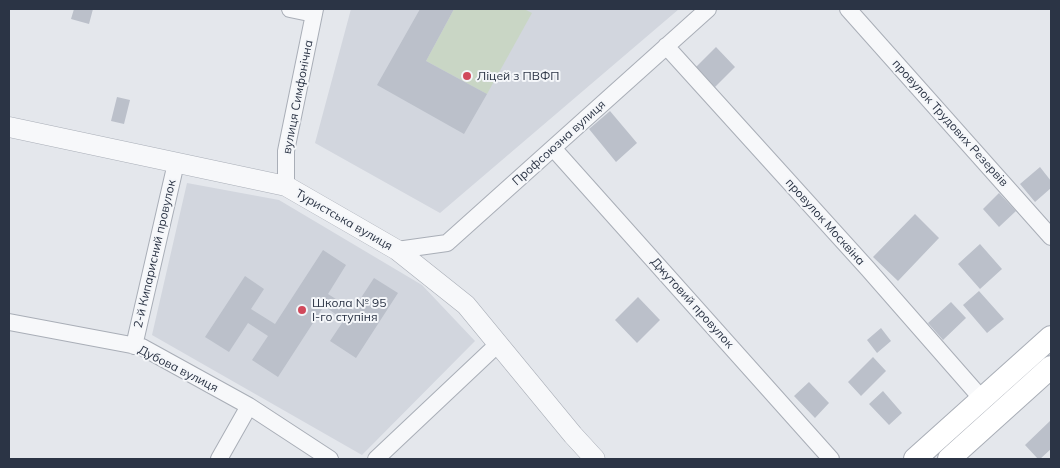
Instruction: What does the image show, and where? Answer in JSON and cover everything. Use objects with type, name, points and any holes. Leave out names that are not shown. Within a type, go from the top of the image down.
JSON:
[{"type":"main road","points":[[916,459],[1051,337]]},
{"type":"main road","points":[[949,459],[1048,375]]},
{"type":"street","points":[[290,9],[315,11]]},
{"type":"street","name":"Профсоюзна вулиця","points":[[397,250],[447,243],[708,9]]},
{"type":"street","name":"провулок Трудових Резервів","points":[[848,9],[1051,237]]},
{"type":"street","name":"вулиця Симфонічна","points":[[286,186],[286,151],[315,11]]},
{"type":"street","name":"провулок Москвіна","points":[[666,46],[868,269],[982,399]]},
{"type":"street","name":"Туристська вулиця","points":[[9,127],[286,186],[397,250],[466,305],[595,459]]},
{"type":"street","name":"Джутовий провулок","points":[[553,148],[831,459]]},
{"type":"street","name":"2-й Кипарисний провулок","points":[[134,346],[176,163]]},
{"type":"street","name":"Дубова вулиця","points":[[9,322],[142,348],[249,406],[330,459]]},
{"type":"street","points":[[376,459],[498,344]]},
{"type":"street","points":[[1028,358],[1048,375]]},
{"type":"street","points":[[219,459],[249,406]]},
{"type":"shaded area","name":"Ліцей з ПВФП","points":[[351,9],[679,9],[440,213],[315,143]]},
{"type":"shaded area","name":"Школа № 95 І-го ступіня","points":[[187,183],[279,200],[422,285],[475,341],[362,455],[152,335]]},
{"type":"green space","points":[[454,9],[524,9],[532,13],[487,94],[426,61]]},
{"type":"building","points":[[74,9],[93,9],[89,24],[71,19]]},
{"type":"building","points":[[420,9],[454,9],[426,61],[487,94],[464,134],[377,85]]},
{"type":"building","points":[[716,47],[735,67],[715,87],[696,67]]},
{"type":"building","points":[[117,97],[130,100],[124,124],[111,121]]},
{"type":"building","points":[[610,111],[637,143],[616,162],[589,129]]},
{"type":"building","points":[[1040,167],[1051,181],[1051,188],[1035,202],[1020,184]]},
{"type":"building","points":[[999,193],[1016,211],[999,227],[983,209]]},
{"type":"building","points":[[915,214],[939,238],[898,281],[873,257]]},
{"type":"building","points":[[980,244],[1002,269],[980,289],[958,264]]},
{"type":"building","points":[[323,250],[346,265],[328,294],[353,310],[374,278],[398,293],[356,358],[330,341],[344,320],[324,306],[278,377],[252,360],[268,336],[248,323],[229,352],[205,337],[245,276],[264,289],[251,309],[275,324]]},
{"type":"building","points":[[979,291],[1004,319],[987,333],[963,305]]},
{"type":"building","points":[[638,297],[660,320],[637,343],[615,320]]},
{"type":"building","points":[[951,302],[966,318],[943,340],[928,323]]},
{"type":"building","points":[[881,328],[891,341],[877,353],[867,340]]},
{"type":"building","points":[[873,357],[886,371],[861,396],[848,382]]},
{"type":"building","points":[[809,382],[829,403],[815,418],[794,396]]},
{"type":"building","points":[[883,391],[902,413],[889,425],[869,404]]},
{"type":"building","points":[[1051,420],[1051,449],[1038,459],[1025,445]]},
{"type":"place","name":"Ліцей з ПВФП","points":[[467,76]]},
{"type":"place","name":"Школа № 95 І-го ступіня","points":[[302,310]]}]
